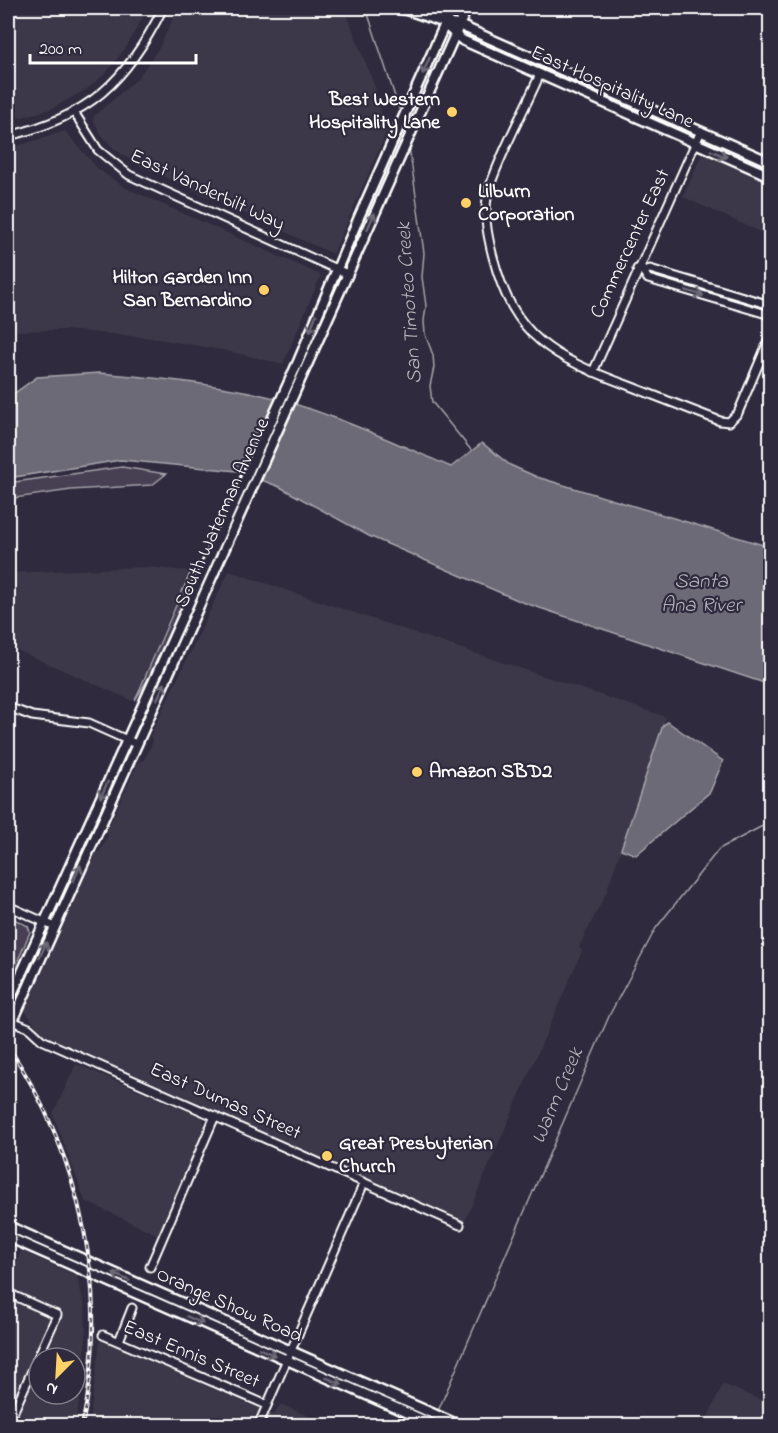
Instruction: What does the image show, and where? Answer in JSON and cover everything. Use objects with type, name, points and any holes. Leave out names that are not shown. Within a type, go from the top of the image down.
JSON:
[{"type":"highway","points":[[763,8],[771,10]]},
{"type":"main road","name":"East Hospitality Lane","points":[[397,8],[411,10],[444,24],[459,25],[771,162]]},
{"type":"main road","name":"South Waterman Avenue","points":[[289,394],[337,269],[452,8]]},
{"type":"main road","name":"South Waterman Avenue","points":[[8,1032],[289,394],[347,274],[467,8]]},
{"type":"main road","name":"East Hospitality Lane","points":[[444,24],[455,36],[771,176]]},
{"type":"main road","name":"South Waterman Avenue","points":[[8,1003],[43,921],[127,740],[221,547]]},
{"type":"main road","name":"Orange Show Road","points":[[8,1226],[288,1356]]},
{"type":"main road","name":"Orange Show Road","points":[[8,1237],[435,1421],[461,1425]]},
{"type":"street","points":[[8,136],[75,112],[120,78],[146,41],[163,8]]},
{"type":"street","points":[[540,74],[489,187],[485,212],[486,227],[502,288],[508,302],[534,337],[561,358],[720,422],[729,422],[738,413],[771,337]]},
{"type":"street","name":"East Vanderbilt Way","points":[[75,112],[98,150],[129,175],[347,274]]},
{"type":"street","name":"Commercenter East","points":[[593,372],[701,131]]},
{"type":"street","points":[[640,270],[650,269],[771,305]]},
{"type":"street","points":[[640,270],[648,279],[771,315]]},
{"type":"street","points":[[8,707],[32,716],[89,723],[136,744]]},
{"type":"street","points":[[8,906],[53,926]]},
{"type":"street","name":"East Dumas Street","points":[[12,1021],[28,1028],[42,1040],[460,1225]]},
{"type":"street","points":[[150,1267],[215,1116]]},
{"type":"street","points":[[258,1425],[364,1183]]},
{"type":"street","points":[[8,1293],[57,1315],[8,1424]]},
{"type":"street","points":[[118,1341],[132,1308]]},
{"type":"street","name":"East Ennis Street","points":[[103,1335],[267,1405]]},
{"type":"shaded area","points":[[8,8],[148,8],[127,46],[106,73],[87,89],[51,109],[8,121]]},
{"type":"shaded area","points":[[178,8],[282,8],[328,14],[329,11],[346,12],[375,87],[383,121],[389,127],[333,254],[134,163],[111,146],[101,134],[93,119],[94,116],[137,79],[159,48]]},
{"type":"shaded area","points":[[65,131],[98,169],[126,188],[321,275],[283,364],[222,350],[152,338],[66,330],[8,331],[8,149]]},
{"type":"shaded area","points":[[706,155],[770,184],[770,222],[765,234],[683,197],[701,156]]},
{"type":"shaded area","points":[[122,467],[166,474],[152,485],[71,490],[8,499],[8,483]]},
{"type":"shaded area","points":[[145,567],[189,571],[133,701],[8,646],[8,573]]},
{"type":"shaded area","points":[[199,568],[151,674],[135,700],[190,573]]},
{"type":"shaded area","points":[[229,571],[666,717],[606,893],[579,947],[582,951],[465,1221],[41,1033],[25,1011],[96,853],[100,851],[108,836],[107,830],[139,761],[144,760],[153,741],[150,736]]},
{"type":"shaded area","points":[[8,916],[28,926],[30,932],[8,984]]},
{"type":"shaded area","points":[[76,1064],[202,1117],[205,1126],[158,1235],[85,1201],[53,1114]]},
{"type":"shaded area","points":[[21,1251],[77,1276],[85,1307],[85,1346],[27,1346],[27,1406],[78,1406],[75,1425],[8,1426],[8,1282]]},
{"type":"shaded area","points":[[100,1340],[274,1415],[281,1404],[329,1425],[89,1426]]},
{"type":"shaded area","points":[[723,1384],[770,1404],[770,1425],[704,1425]]},
{"type":"water","name":"Santa Ana River","points":[[99,373],[193,383],[275,398],[327,415],[451,467],[482,443],[510,465],[537,477],[770,547],[770,685],[522,602],[369,536],[280,487],[237,471],[121,460],[8,478],[8,398],[37,377]]},
{"type":"water","points":[[668,722],[723,761],[710,792],[636,855],[621,849],[663,725]]},
{"type":"waterway","name":"San Timoteo Creek","points":[[366,8],[401,115]]},
{"type":"waterway","name":"San Timoteo Creek","points":[[404,125],[406,135]]},
{"type":"waterway","name":"San Timoteo Creek","points":[[409,146],[424,253],[422,277],[426,306],[425,334],[433,355],[434,367],[430,386],[432,402],[471,450]]},
{"type":"waterway","name":"Warm Creek","points":[[438,1411],[610,1014],[656,928],[719,849],[770,822]]},
{"type":"railway","points":[[8,1046],[34,1089],[55,1134],[72,1180],[84,1228],[91,1277],[93,1327],[90,1376],[82,1426]]},
{"type":"place","name":"Best Western Hospitality Lane","points":[[452,112]]},
{"type":"place","name":"Lilburn Corporation","points":[[466,203]]},
{"type":"place","name":"Hilton Garden Inn San Bernardino","points":[[264,290]]},
{"type":"place","name":"Amazon SBD2","points":[[417,772]]},
{"type":"place","name":"Great Presbyterian Church","points":[[327,1156]]}]
